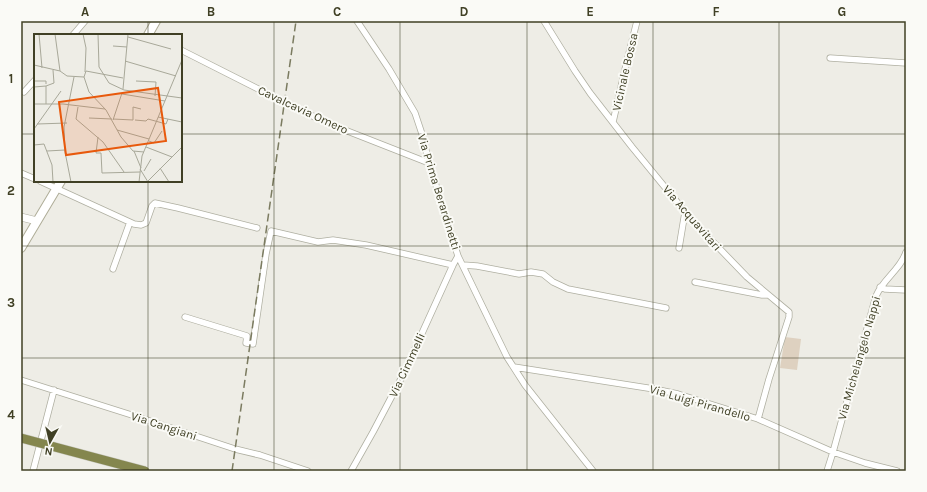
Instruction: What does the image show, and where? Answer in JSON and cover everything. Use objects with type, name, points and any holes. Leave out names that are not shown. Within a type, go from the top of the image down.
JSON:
[{"type":"highway","points":[[21,438],[145,471]]},
{"type":"main road","points":[[150,34],[156,21]]},
{"type":"main road","points":[[21,248],[59,185]]},
{"type":"street","points":[[74,34],[84,21]]},
{"type":"street","name":"Via Prima Berardinetti","points":[[357,21],[415,113],[458,256],[504,351],[525,385],[593,471]]},
{"type":"street","name":"Via Acquavitari","points":[[544,21],[590,93],[632,147],[686,212],[710,240],[741,272],[789,312],[789,317],[758,419]]},
{"type":"street","name":"Vicinale Bossa","points":[[613,122],[637,21]]},
{"type":"street","name":"Cavalcavia Omero","points":[[182,51],[327,123],[429,163]]},
{"type":"street","points":[[830,58],[906,63]]},
{"type":"street","points":[[24,92],[34,81]]},
{"type":"street","points":[[21,173],[34,179]]},
{"type":"street","points":[[45,182],[59,185],[130,222],[142,225],[148,220],[152,206],[155,204],[178,208],[257,228]]},
{"type":"street","points":[[679,248],[686,212]]},
{"type":"street","points":[[21,217],[37,221]]},
{"type":"street","points":[[113,269],[130,222]]},
{"type":"street","points":[[185,317],[247,336],[246,343],[253,344],[266,254],[271,231],[318,242],[333,240],[366,245],[453,265]]},
{"type":"street","name":"Via Michelangelo Nappi","points":[[826,471],[833,452],[876,296],[880,287],[900,264],[906,252]]},
{"type":"street","name":"Via Cimmelli","points":[[351,471],[403,374],[458,256]]},
{"type":"street","points":[[463,265],[477,266],[519,274],[531,272],[543,274],[553,282],[568,290],[666,308]]},
{"type":"street","points":[[695,282],[767,295]]},
{"type":"street","points":[[880,287],[885,289],[906,290]]},
{"type":"street","name":"Via Luigi Pirandello","points":[[514,367],[678,394],[758,419],[833,452],[865,463],[897,471]]},
{"type":"street","name":"Via Cangiani","points":[[21,380],[308,471]]},
{"type":"street","points":[[33,471],[54,390]]},
{"type":"shaded area","points":[[785,337],[801,339],[797,370],[780,368]]},
{"type":"railway","points":[[232,471],[296,21]]}]
